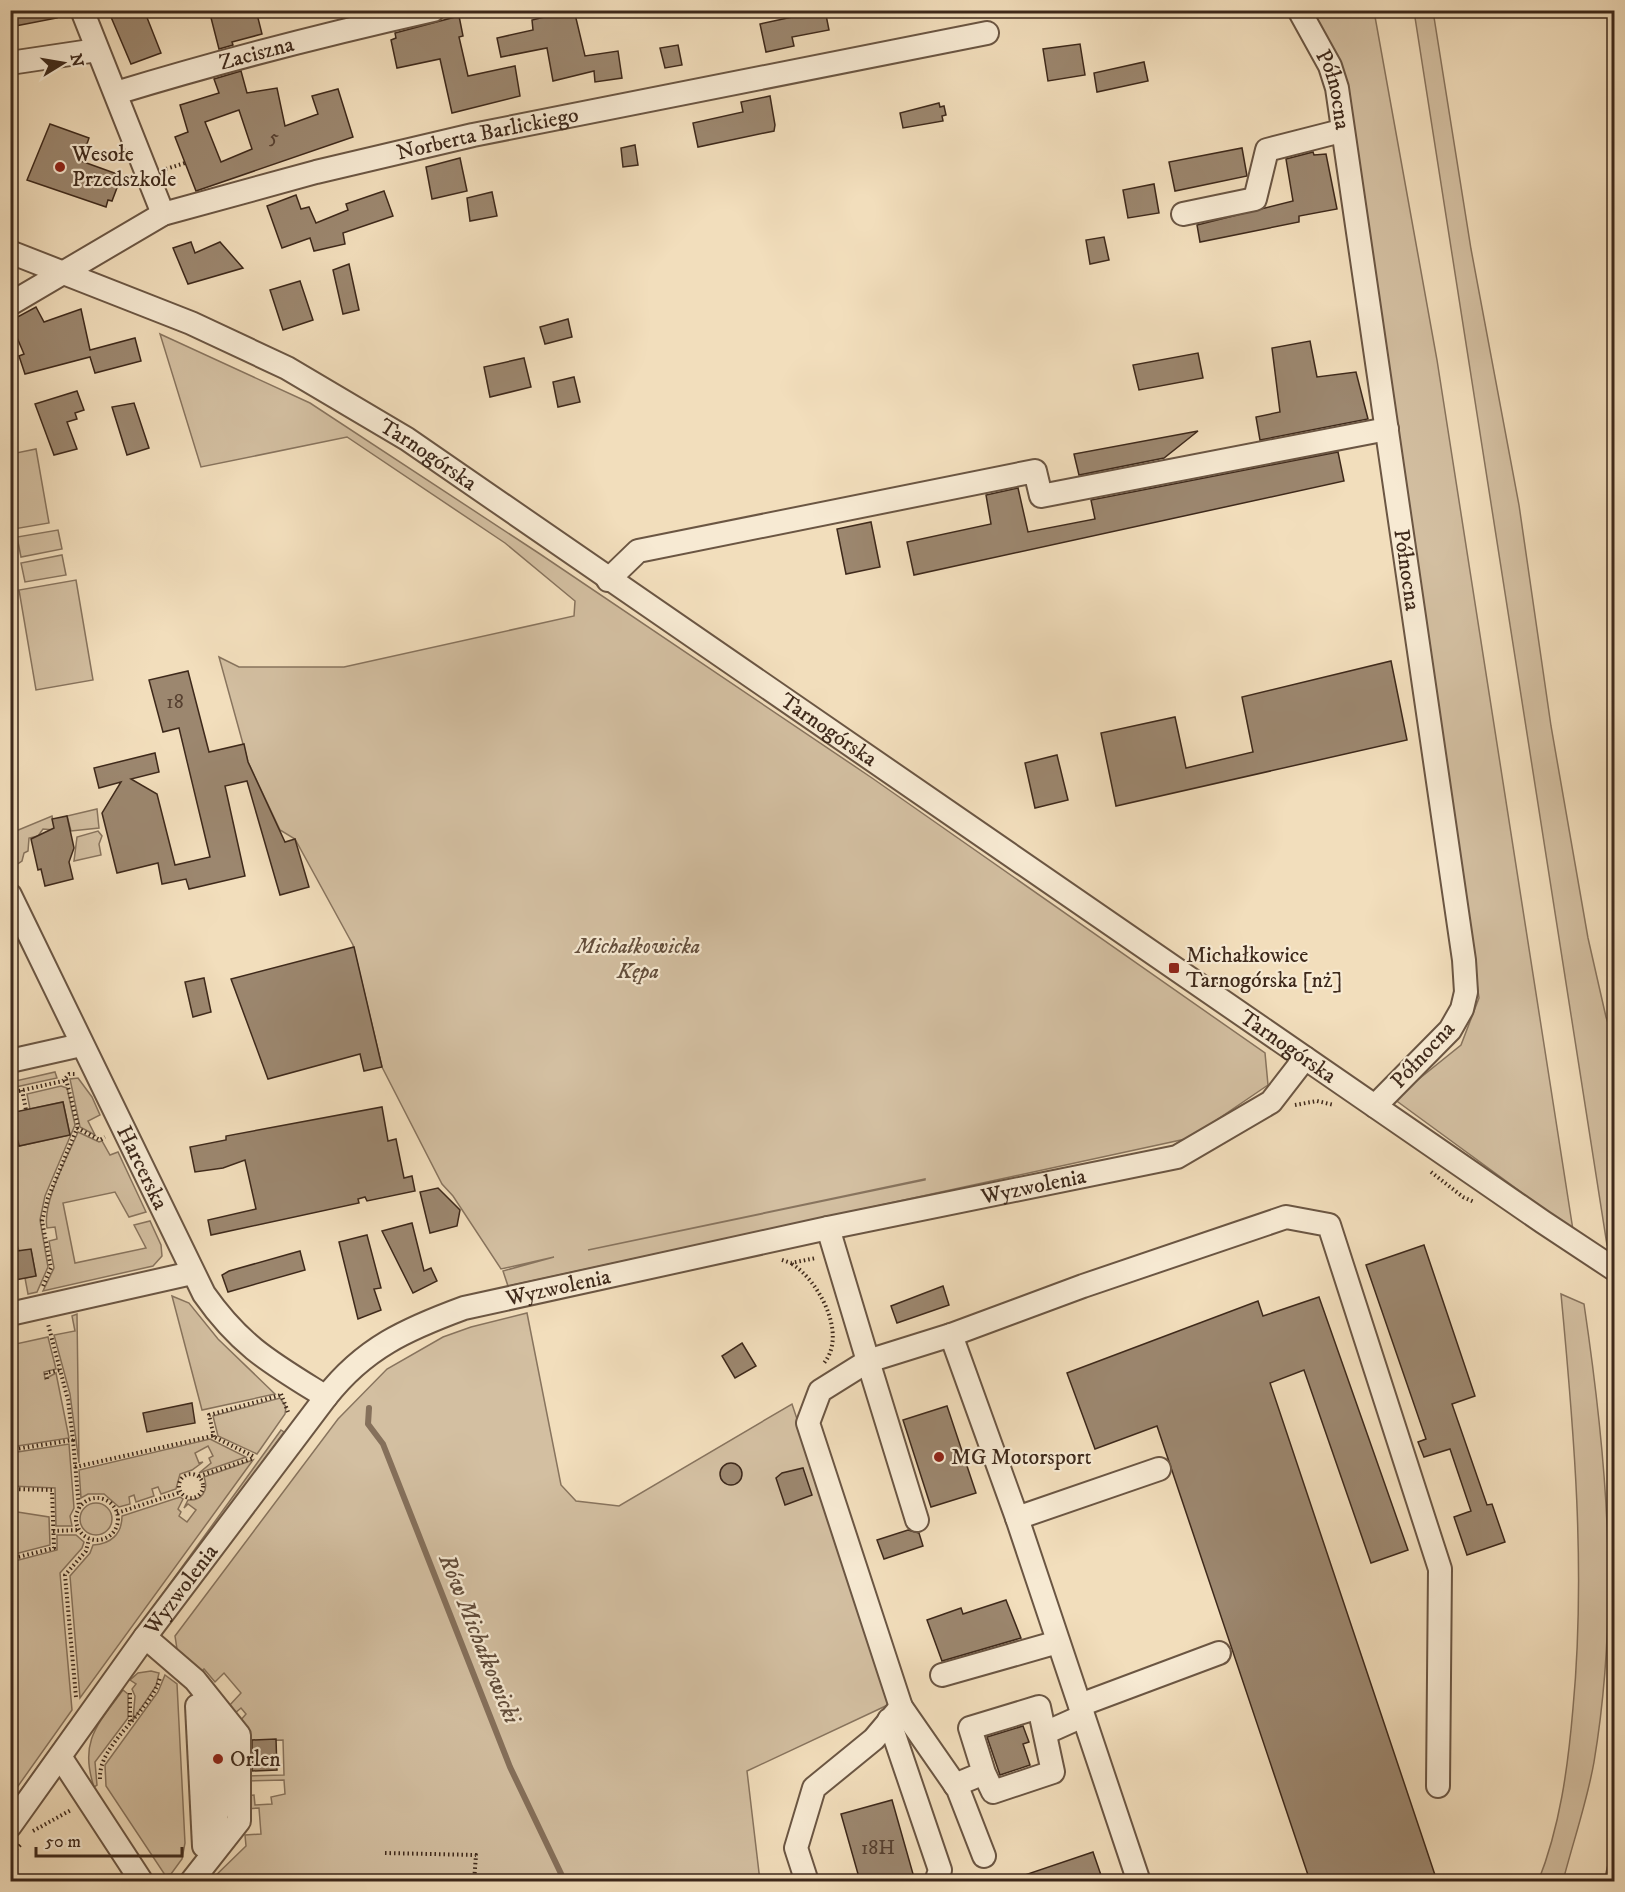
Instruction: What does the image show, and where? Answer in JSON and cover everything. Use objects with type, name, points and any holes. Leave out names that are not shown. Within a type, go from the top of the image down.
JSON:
[{"type":"street","points":[[82,10],[163,214]]},
{"type":"street","name":"Zaciszna","points":[[116,93],[314,37],[433,10]]},
{"type":"street","name":"Północna","points":[[1299,10],[1330,66],[1336,88],[1388,429],[1467,992],[1462,1009],[1450,1030],[1375,1106]]},
{"type":"street","name":"Norberta Barlickiego","points":[[10,304],[163,214],[316,172],[473,135],[987,33]]},
{"type":"street","points":[[10,63],[97,50]]},
{"type":"street","points":[[1183,214],[1256,199],[1267,150],[1341,131]]},
{"type":"street","name":"Tarnogórska","points":[[10,252],[191,323],[287,368],[407,439],[608,580],[1614,1269]]},
{"type":"street","points":[[608,580],[638,551],[1035,471],[1041,496],[1388,429]]},
{"type":"street","name":"Harcerska","points":[[10,895],[192,1274],[216,1312],[253,1351],[326,1397]]},
{"type":"street","points":[[10,1061],[81,1045]]},
{"type":"street","name":"Wyzwolenia","points":[[22,1832],[61,1758],[145,1637],[326,1397],[344,1375],[377,1346],[426,1322],[464,1308],[828,1228],[1177,1156],[1271,1102],[1305,1058]]},
{"type":"street","points":[[936,1881],[940,1870],[808,1423],[820,1391],[868,1361],[951,1335],[1083,1286],[1286,1217],[1329,1225],[1440,1569],[1438,1786]]},
{"type":"street","points":[[828,1228],[917,1520]]},
{"type":"street","points":[[10,1314],[192,1274]]},
{"type":"street","points":[[951,1335],[1017,1518],[1139,1881]]},
{"type":"street","points":[[1017,1518],[1159,1469]]},
{"type":"street","points":[[145,1637],[195,1680],[217,1736],[219,1816],[205,1862],[191,1881]]},
{"type":"street","points":[[942,1675],[1058,1642]]},
{"type":"street","points":[[1045,1733],[1082,1710],[1219,1653]]},
{"type":"street","points":[[1039,1707],[1053,1772],[993,1792],[984,1773],[970,1728],[1039,1707]]},
{"type":"street","points":[[895,1714],[955,1785],[984,1856]]},
{"type":"street","points":[[807,1881],[796,1848],[814,1788],[874,1739],[895,1714]]},
{"type":"street","points":[[61,1758],[93,1791],[142,1881]]},
{"type":"street","points":[[955,1785],[984,1773]]},
{"type":"path","points":[[166,169],[184,163]]},
{"type":"path","points":[[10,1093],[63,1081],[69,1074],[83,1076]]},
{"type":"path","points":[[40,1295],[51,1268],[42,1221],[48,1198],[77,1128],[66,1078]]},
{"type":"path","points":[[22,1090],[26,1110]]},
{"type":"path","points":[[1292,1106],[1317,1101],[1341,1106]]},
{"type":"path","points":[[77,1128],[100,1140],[114,1133]]},
{"type":"path","points":[[1426,1169],[1463,1197],[1480,1204]]},
{"type":"path","points":[[791,1263],[814,1282],[833,1329],[828,1358],[821,1366]]},
{"type":"path","points":[[47,1318],[60,1370],[73,1440],[79,1509],[76,1518],[79,1530],[89,1539],[98,1540],[111,1536],[118,1524],[117,1513],[113,1505],[101,1498],[87,1501],[79,1509]]},
{"type":"path","points":[[47,1378],[46,1373],[60,1370]]},
{"type":"path","points":[[277,1389],[287,1403],[287,1418]]},
{"type":"path","points":[[214,1438],[209,1415],[281,1395]]},
{"type":"path","points":[[75,1467],[214,1438],[258,1459],[251,1469]]},
{"type":"path","points":[[10,1450],[73,1440]]},
{"type":"path","points":[[199,1476],[204,1487],[200,1494],[189,1498],[181,1492],[179,1483],[183,1476],[191,1473],[199,1476],[255,1457]]},
{"type":"path","points":[[10,1489],[52,1490],[54,1548],[10,1559]]},
{"type":"path","points":[[117,1513],[181,1492]]},
{"type":"path","points":[[53,1531],[79,1530]]},
{"type":"path","points":[[84,1696],[77,1706],[65,1575],[86,1551],[89,1539]]},
{"type":"path","points":[[10,1856],[22,1832],[71,1810],[93,1791],[101,1762],[158,1686],[167,1656]]},
{"type":"path","points":[[385,1853],[476,1855],[474,1881]]},
{"type":"green space","points":[[1308,11],[1374,11],[1437,360],[1573,1230],[1394,1099],[1461,1045],[1479,998],[1424,614],[1355,171]]},
{"type":"green space","points":[[1414,11],[1433,11],[1471,249],[1519,505],[1551,726],[1588,938],[1606,1017],[1614,1041],[1614,1249],[1607,1245]]},
{"type":"green space","name":"Michałkowicka Kępa","points":[[160,334],[310,403],[540,554],[872,778],[1265,1053],[1268,1085],[1190,1138],[508,1286],[503,1271],[554,1257],[501,1269],[453,1196],[442,1184],[382,1067],[353,945],[295,839],[280,830],[248,762],[219,657],[239,667],[344,667],[574,616],[575,601],[505,543],[347,437],[201,467]],"holes":[[[925,1179],[925,1180],[588,1250]]]},
{"type":"green space","points":[[36,449],[49,523],[14,529],[10,510],[11,454]]},
{"type":"green space","points":[[58,530],[62,549],[21,557],[17,537]]},
{"type":"green space","points":[[62,555],[66,575],[25,582],[21,563]]},
{"type":"green space","points":[[76,580],[93,680],[36,690],[19,590]]},
{"type":"green space","points":[[97,809],[99,828],[71,831],[67,816]]},
{"type":"green space","points":[[52,816],[55,830],[43,829],[38,836],[29,838],[28,851],[24,853],[22,861],[13,867],[11,833]]},
{"type":"green space","points":[[98,831],[102,836],[99,844],[101,855],[74,861],[77,837]]},
{"type":"green space","points":[[55,1072],[57,1078],[11,1088],[11,1082]]},
{"type":"green space","points":[[78,1078],[92,1097],[100,1115],[88,1121],[95,1135],[80,1127],[70,1079]]},
{"type":"green space","points":[[61,1086],[67,1088],[75,1125],[45,1196],[40,1220],[48,1267],[37,1292],[28,1294],[25,1278],[36,1276],[31,1250],[19,1251],[17,1245],[11,1246],[10,1143],[18,1141],[19,1146],[70,1135],[63,1102],[30,1109],[27,1094]]},
{"type":"green space","points":[[78,1132],[99,1142],[102,1141],[110,1155],[118,1152],[146,1212],[129,1217],[115,1192],[63,1203],[75,1263],[146,1248],[134,1225],[150,1221],[161,1245],[162,1256],[153,1266],[43,1291],[54,1268],[49,1241],[57,1239],[55,1227],[47,1228],[48,1206]]},
{"type":"green space","points":[[1561,1294],[1584,1304],[1592,1362],[1604,1476],[1608,1589],[1607,1646],[1594,1762],[1563,1881],[1538,1882],[1552,1840],[1566,1774],[1577,1656],[1577,1501]]},
{"type":"green space","points":[[172,1296],[189,1303],[218,1339],[275,1394],[202,1410]]},
{"type":"green space","points":[[527,1313],[561,1485],[576,1501],[619,1506],[792,1404],[892,1703],[747,1771],[760,1881],[210,1881],[246,1846],[245,1835],[261,1834],[259,1808],[245,1809],[244,1796],[254,1795],[255,1805],[272,1804],[271,1797],[285,1794],[284,1780],[245,1781],[243,1776],[284,1775],[283,1740],[241,1741],[240,1721],[246,1714],[241,1708],[234,1714],[228,1707],[241,1693],[224,1673],[215,1682],[204,1669],[199,1675],[177,1649],[175,1636],[338,1419],[387,1369],[443,1337],[471,1327]]},
{"type":"green space","points":[[77,1314],[79,1463],[70,1394],[54,1335],[75,1331],[72,1316]]},
{"type":"green space","points":[[48,1337],[56,1369],[44,1372],[45,1379],[56,1373],[69,1438],[11,1447],[11,1345]]},
{"type":"green space","points":[[280,1398],[286,1407],[285,1414],[257,1454],[218,1436],[213,1416]]},
{"type":"green space","points":[[281,1430],[284,1432],[16,1802],[13,1801]]},
{"type":"green space","points":[[210,1439],[246,1457],[199,1473],[211,1463],[209,1458],[213,1456],[208,1446],[195,1453],[199,1463],[203,1462],[192,1470],[180,1474],[176,1489],[161,1494],[158,1487],[152,1489],[154,1496],[136,1502],[134,1495],[129,1497],[130,1504],[119,1507],[104,1494],[88,1494],[81,1498],[79,1470]]},
{"type":"green space","points":[[69,1444],[74,1508],[70,1516],[72,1526],[56,1526],[55,1488],[11,1486],[11,1453]]},
{"type":"green space","points":[[253,1460],[80,1698],[70,1576],[90,1553],[93,1545],[105,1543],[118,1533],[122,1516],[180,1497],[183,1499],[178,1509],[181,1512],[179,1516],[187,1522],[196,1510],[188,1504],[184,1508],[188,1500],[197,1499],[203,1494],[206,1486],[204,1477]]},
{"type":"green space","points":[[96,1503],[108,1507],[112,1519],[108,1531],[96,1535],[84,1531],[80,1519],[84,1507]]},
{"type":"green space","points":[[11,1511],[49,1517],[50,1545],[11,1555]]},
{"type":"green space","points":[[57,1535],[76,1535],[84,1542],[82,1548],[60,1573],[72,1710],[11,1796],[11,1562],[57,1550]]},
{"type":"green space","points":[[151,1671],[159,1673],[156,1686],[133,1720],[135,1696],[132,1689],[136,1684],[130,1680],[138,1673]]},
{"type":"green space","points":[[165,1675],[177,1684],[185,1843],[182,1859],[171,1874],[165,1875],[106,1786],[105,1765],[158,1692]]},
{"type":"green space","points":[[123,1690],[128,1694],[128,1718],[95,1762],[97,1785],[94,1787],[89,1758],[93,1735],[98,1724]]},
{"type":"green space","points":[[1614,1840],[1614,1881],[1604,1881]]},
{"type":"building","points":[[10,10],[56,10],[57,18],[10,27]]},
{"type":"building","points":[[108,10],[144,10],[161,53],[131,64]]},
{"type":"building","points":[[209,10],[223,10],[224,14],[256,10],[262,34],[232,42],[233,45],[219,49]]},
{"type":"building","points":[[574,10],[585,56],[618,51],[622,78],[595,82],[594,71],[553,81],[547,48],[501,57],[497,38],[533,30],[532,20]]},
{"type":"building","points":[[825,10],[829,30],[792,37],[794,46],[766,52],[760,24]]},
{"type":"building","points":[[459,16],[463,36],[459,37],[468,76],[515,66],[520,96],[452,113],[440,59],[397,68],[391,40],[396,38],[395,33]]},
{"type":"building","points":[[1080,44],[1085,75],[1048,81],[1043,49]]},
{"type":"building","points":[[678,45],[682,65],[665,68],[660,48]]},
{"type":"building","points":[[1144,62],[1148,81],[1097,92],[1094,73]]},
{"type":"building","points":[[241,71],[247,93],[277,88],[285,126],[318,114],[312,96],[338,89],[353,137],[196,191],[175,137],[188,132],[180,105],[219,93],[214,79]],"holes":[[[239,110],[252,149],[221,162],[205,122]]]},
{"type":"building","points":[[770,96],[774,131],[698,147],[693,123],[743,112],[741,102]]},
{"type":"building","points":[[939,103],[940,107],[944,106],[946,115],[942,116],[943,121],[903,128],[900,113]]},
{"type":"building","name":"Wesołe Przedszkole","points":[[50,124],[89,138],[81,161],[117,174],[114,183],[118,185],[112,201],[108,200],[106,207],[27,180]]},
{"type":"building","points":[[635,145],[638,165],[623,167],[621,148]]},
{"type":"building","points":[[1242,148],[1247,176],[1175,191],[1169,162]]},
{"type":"building","points":[[1313,152],[1314,155],[1326,154],[1337,209],[1299,216],[1299,222],[1200,242],[1197,225],[1293,201],[1286,159]]},
{"type":"building","points":[[460,158],[467,191],[432,199],[426,167]]},
{"type":"building","points":[[1154,184],[1159,213],[1128,218],[1123,190]]},
{"type":"building","points":[[384,191],[393,216],[343,233],[345,244],[314,251],[310,238],[282,248],[267,206],[296,195],[301,209],[309,207],[316,223],[348,210],[346,204]]},
{"type":"building","points":[[492,192],[497,216],[470,221],[467,198]]},
{"type":"building","points":[[1104,237],[1109,260],[1090,264],[1086,240]]},
{"type":"building","points":[[191,242],[195,253],[220,242],[243,268],[188,284],[173,248]]},
{"type":"building","points":[[349,264],[359,310],[343,314],[333,270]]},
{"type":"building","points":[[300,281],[313,320],[283,330],[270,290]]},
{"type":"building","points":[[36,307],[44,322],[81,309],[90,350],[135,338],[141,361],[95,373],[90,357],[25,374],[19,356],[24,354],[10,321]]},
{"type":"building","points":[[568,319],[572,337],[545,344],[540,327]]},
{"type":"building","points":[[1310,341],[1317,377],[1356,372],[1368,419],[1260,440],[1256,417],[1280,412],[1272,348]]},
{"type":"building","points":[[1198,353],[1203,378],[1139,390],[1133,365]]},
{"type":"building","points":[[524,358],[531,387],[490,397],[484,367]]},
{"type":"building","points":[[574,377],[580,402],[558,407],[553,382]]},
{"type":"building","points":[[77,391],[84,410],[75,413],[77,419],[67,422],[77,449],[54,455],[35,404]]},
{"type":"building","points":[[134,403],[149,448],[127,455],[112,407]]},
{"type":"building","points":[[1198,431],[1164,458],[1079,475],[1074,454]]},
{"type":"building","points":[[1338,452],[1344,481],[914,575],[907,542],[991,524],[986,495],[1018,488],[1028,532],[1095,519],[1091,500]]},
{"type":"building","points":[[871,522],[880,567],[846,574],[837,529]]},
{"type":"building","points":[[1391,661],[1407,740],[1116,806],[1101,733],[1175,717],[1186,768],[1253,752],[1242,697]]},
{"type":"building","points":[[188,671],[209,752],[244,744],[248,762],[285,842],[295,839],[309,887],[280,895],[247,781],[225,786],[245,876],[189,889],[186,879],[162,884],[158,863],[117,873],[102,813],[121,782],[99,788],[94,768],[155,753],[159,772],[131,779],[157,794],[175,865],[210,857],[179,728],[163,732],[149,680]]},
{"type":"building","points":[[1057,755],[1068,800],[1035,808],[1025,763]]},
{"type":"building","points":[[67,816],[74,848],[69,862],[73,879],[45,886],[41,869],[38,870],[31,839],[54,828],[52,819]]},
{"type":"building","points":[[354,947],[382,1067],[364,1071],[360,1054],[268,1079],[231,979]]},
{"type":"building","points":[[204,978],[211,1012],[193,1017],[185,982]]},
{"type":"building","points":[[63,1102],[70,1135],[19,1146],[18,1141],[10,1143],[10,1113]]},
{"type":"building","points":[[382,1107],[388,1141],[396,1139],[404,1178],[412,1176],[415,1191],[367,1201],[365,1197],[358,1199],[359,1203],[211,1235],[208,1220],[256,1209],[245,1160],[223,1168],[195,1172],[190,1147],[226,1140],[226,1136]]},
{"type":"building","points":[[438,1188],[460,1210],[457,1226],[430,1233],[420,1192]]},
{"type":"building","points":[[412,1223],[424,1271],[431,1268],[437,1281],[413,1293],[382,1231]]},
{"type":"building","points":[[367,1235],[381,1288],[374,1289],[381,1310],[358,1319],[339,1242]]},
{"type":"building","points":[[1424,1245],[1475,1396],[1452,1404],[1487,1505],[1492,1504],[1505,1542],[1467,1555],[1454,1517],[1471,1511],[1450,1449],[1424,1457],[1418,1442],[1426,1439],[1366,1265]]},
{"type":"building","points":[[31,1249],[36,1276],[10,1281],[10,1252]]},
{"type":"building","points":[[300,1251],[305,1270],[228,1292],[222,1275],[229,1271]]},
{"type":"building","points":[[943,1286],[949,1305],[897,1323],[891,1306]]},
{"type":"building","points":[[1319,1297],[1408,1550],[1371,1563],[1304,1370],[1270,1383],[1437,1881],[1310,1881],[1157,1426],[1095,1449],[1067,1373],[1258,1301],[1263,1316]]},
{"type":"building","points":[[742,1343],[756,1366],[735,1378],[722,1356]]},
{"type":"building","points":[[192,1403],[195,1423],[147,1432],[143,1413]]},
{"type":"building","name":"MG Motorsport","points":[[947,1406],[976,1493],[931,1507],[903,1420]]},
{"type":"building","points":[[727,1463],[735,1463],[742,1470],[742,1478],[735,1485],[727,1485],[720,1478],[720,1470]]},
{"type":"building","points":[[803,1468],[812,1495],[785,1505],[776,1478],[782,1473]]},
{"type":"building","points":[[908,1530],[919,1533],[923,1546],[884,1559],[877,1540]]},
{"type":"building","points":[[1006,1600],[1021,1638],[942,1661],[927,1620],[961,1608],[963,1614]]},
{"type":"building","points":[[1023,1726],[1029,1742],[1023,1744],[1030,1765],[1000,1775],[987,1737]]},
{"type":"building","points":[[276,1739],[277,1770],[252,1771],[252,1740]]},
{"type":"building","points":[[892,1800],[915,1881],[860,1881],[841,1814]]},
{"type":"building","points":[[1093,1852],[1103,1881],[1013,1881],[1013,1879]]},
{"type":"waterway","name":"Rów Michałkowicki","points":[[369,1408],[368,1424],[383,1444],[510,1767],[565,1882]]},
{"type":"place","name":"Wesołe Przedszkole","points":[[60,167]]},
{"type":"place","name":"Michałkowice Tarnogórska [nż]","points":[[1174,968]]},
{"type":"place","name":"MG Motorsport","points":[[939,1457]]},
{"type":"place","name":"Orlen","points":[[218,1759]]}]
